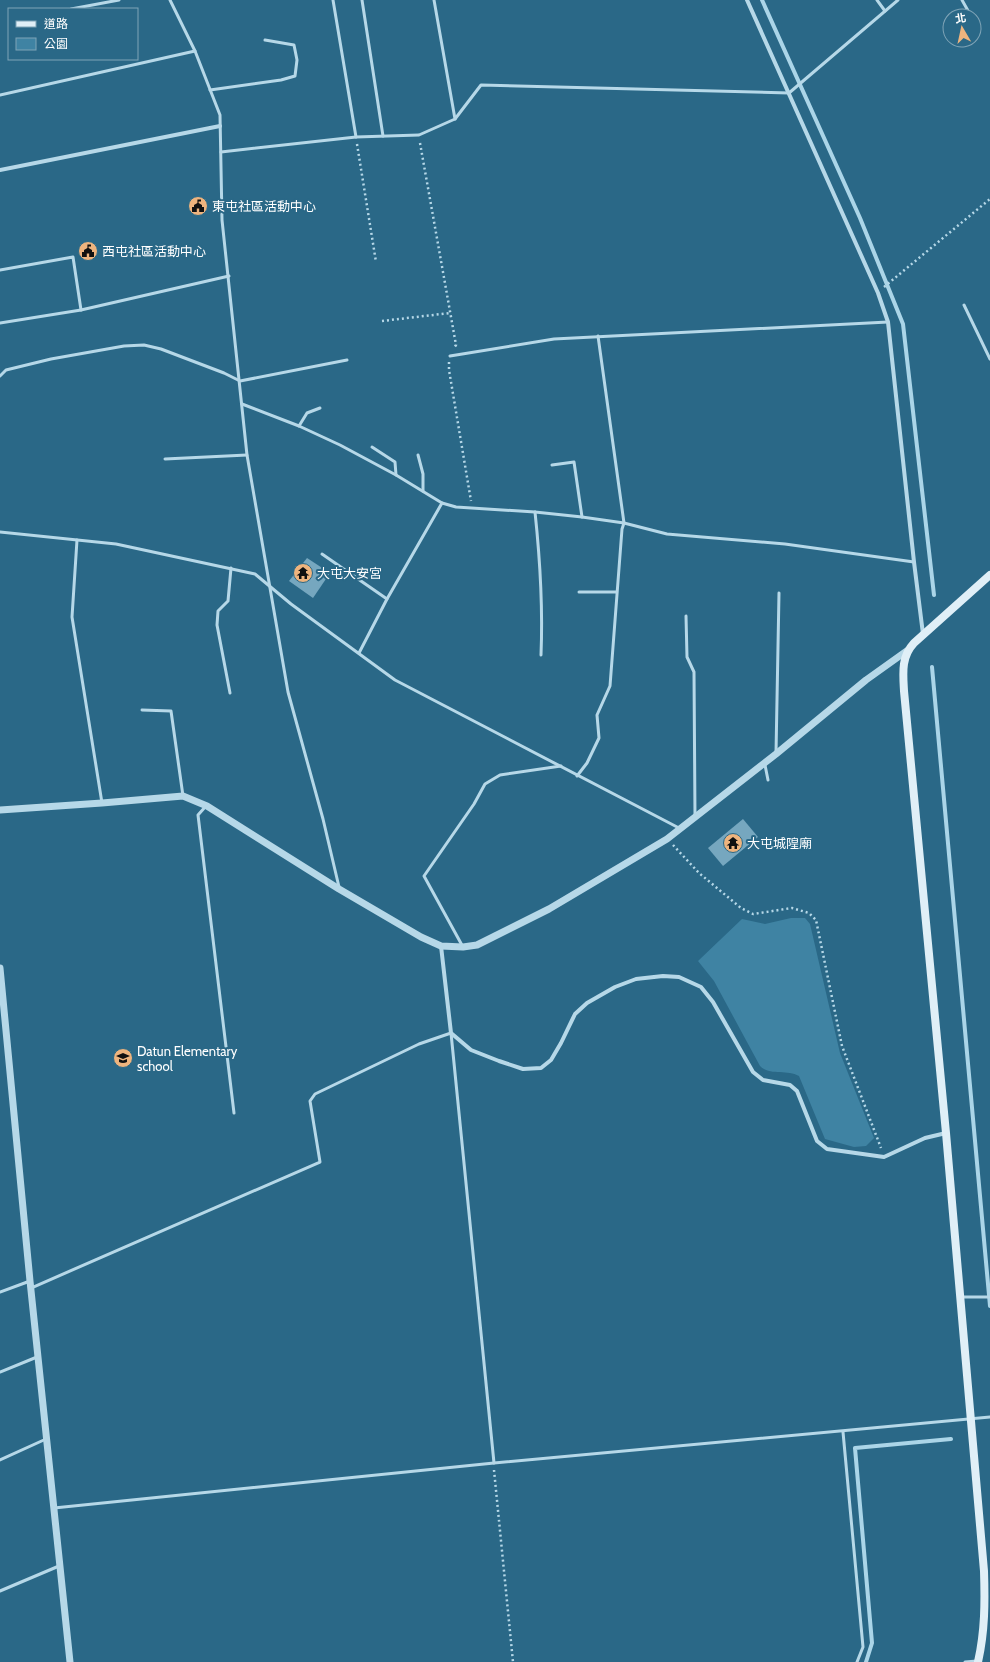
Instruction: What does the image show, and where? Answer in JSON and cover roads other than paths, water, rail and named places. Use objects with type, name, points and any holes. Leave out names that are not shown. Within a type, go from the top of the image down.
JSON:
[{"type":"main road","points":[[978,1661],[983,1639],[985,1601],[984,1571],[961,1297],[904,691],[903,667],[908,650],[988,578]]},
{"type":"street","points":[[747,0],[878,293],[888,322],[914,562],[924,634]]},
{"type":"street","points":[[0,170],[220,126]]},
{"type":"street","points":[[0,810],[183,796],[207,806],[421,937],[441,946],[464,947],[477,945],[549,909],[667,839],[776,754],[866,680],[908,650]]},
{"type":"street","points":[[441,946],[451,1033],[471,1050],[499,1061],[523,1069],[541,1068],[551,1060],[562,1043],[575,1014],[587,1003],[615,987],[636,979],[663,976],[679,977],[701,987],[713,1002],[753,1072],[762,1080],[790,1085],[797,1091],[817,1141],[827,1150],[884,1157],[925,1138],[946,1133]]},
{"type":"street","points":[[0,968],[38,1357],[48,1438],[70,1662]]},
{"type":"lane","points":[[76,8],[119,0]]},
{"type":"lane","points":[[170,0],[194,51],[220,115],[222,220],[247,455],[268,584],[288,692],[323,819],[339,888]]},
{"type":"lane","points":[[333,0],[356,137]]},
{"type":"lane","points":[[362,0],[383,136]]},
{"type":"lane","points":[[434,0],[455,119]]},
{"type":"lane","points":[[877,0],[885,11]]},
{"type":"lane","points":[[221,152],[356,137],[419,135],[455,119],[481,85],[789,93],[896,1]]},
{"type":"lane","points":[[210,90],[281,80],[295,76],[297,60],[294,44],[265,40]]},
{"type":"lane","points":[[0,94],[194,51]]},
{"type":"lane","points":[[0,270],[73,257],[81,310]]},
{"type":"lane","points":[[0,324],[81,310],[229,276]]},
{"type":"lane","points":[[964,304],[990,359]]},
{"type":"lane","points":[[450,356],[554,339],[888,322]]},
{"type":"lane","points":[[577,776],[587,762],[599,738],[597,715],[610,686],[616,592],[622,529],[624,523],[598,336]]},
{"type":"lane","points":[[0,376],[6,370],[51,359],[124,346],[144,345],[161,349],[240,381],[347,360]]},
{"type":"lane","points":[[242,404],[299,426],[340,445],[396,475],[442,503],[456,507],[535,512],[582,517],[624,523],[667,534],[785,544],[914,562]]},
{"type":"lane","points":[[299,426],[307,413],[320,408]]},
{"type":"lane","points":[[372,447],[395,462],[396,475]]},
{"type":"lane","points":[[165,459],[247,455]]},
{"type":"lane","points":[[418,455],[423,474],[423,491]]},
{"type":"lane","points":[[552,465],[574,462],[582,517]]},
{"type":"lane","points":[[359,653],[387,599],[442,503]]},
{"type":"lane","points":[[535,512],[542,616],[541,655]]},
{"type":"lane","points":[[0,532],[116,544],[255,574],[290,604],[395,680],[681,829]]},
{"type":"lane","points":[[77,540],[72,617],[102,803]]},
{"type":"lane","points":[[322,554],[387,599]]},
{"type":"lane","points":[[230,693],[217,625],[218,611],[228,601],[231,568]]},
{"type":"lane","points":[[579,592],[616,592]]},
{"type":"lane","points":[[776,754],[779,593]]},
{"type":"lane","points":[[686,616],[687,657],[694,672],[695,817]]},
{"type":"lane","points":[[142,710],[171,711],[183,796]]},
{"type":"lane","points":[[764,763],[768,780]]},
{"type":"lane","points":[[464,947],[424,876],[474,804],[485,784],[500,775],[561,766]]},
{"type":"lane","points":[[207,806],[198,815],[234,1113]]},
{"type":"lane","points":[[0,1292],[31,1284],[320,1162],[310,1101],[315,1094],[419,1044],[451,1033],[494,1463]]},
{"type":"lane","points":[[961,1297],[990,1296]]},
{"type":"lane","points":[[0,1372],[38,1357]]},
{"type":"lane","points":[[54,1508],[494,1463],[843,1432],[990,1417]]},
{"type":"lane","points":[[843,1432],[863,1647],[857,1662]]},
{"type":"lane","points":[[0,1460],[48,1438]]},
{"type":"lane","points":[[0,1591],[60,1565]]},
{"type":"lane","points":[[965,1662],[978,1661]]},
{"type":"waterway","points":[[762,0],[860,218],[903,324],[934,595]]},
{"type":"waterway","points":[[932,667],[990,1306]]},
{"type":"waterway","points":[[866,1662],[872,1643],[855,1448],[951,1439]]},
{"type":"place","name":"東屯社區活動中心","points":[[198,206]]},
{"type":"place","name":"西屯社區活動中心","points":[[88,251]]},
{"type":"place","name":"大屯大安宮","points":[[303,573]]},
{"type":"place","name":"大屯城隍廟","points":[[733,843]]},
{"type":"place","name":"Datun Elementary school","points":[[123,1058]]}]
